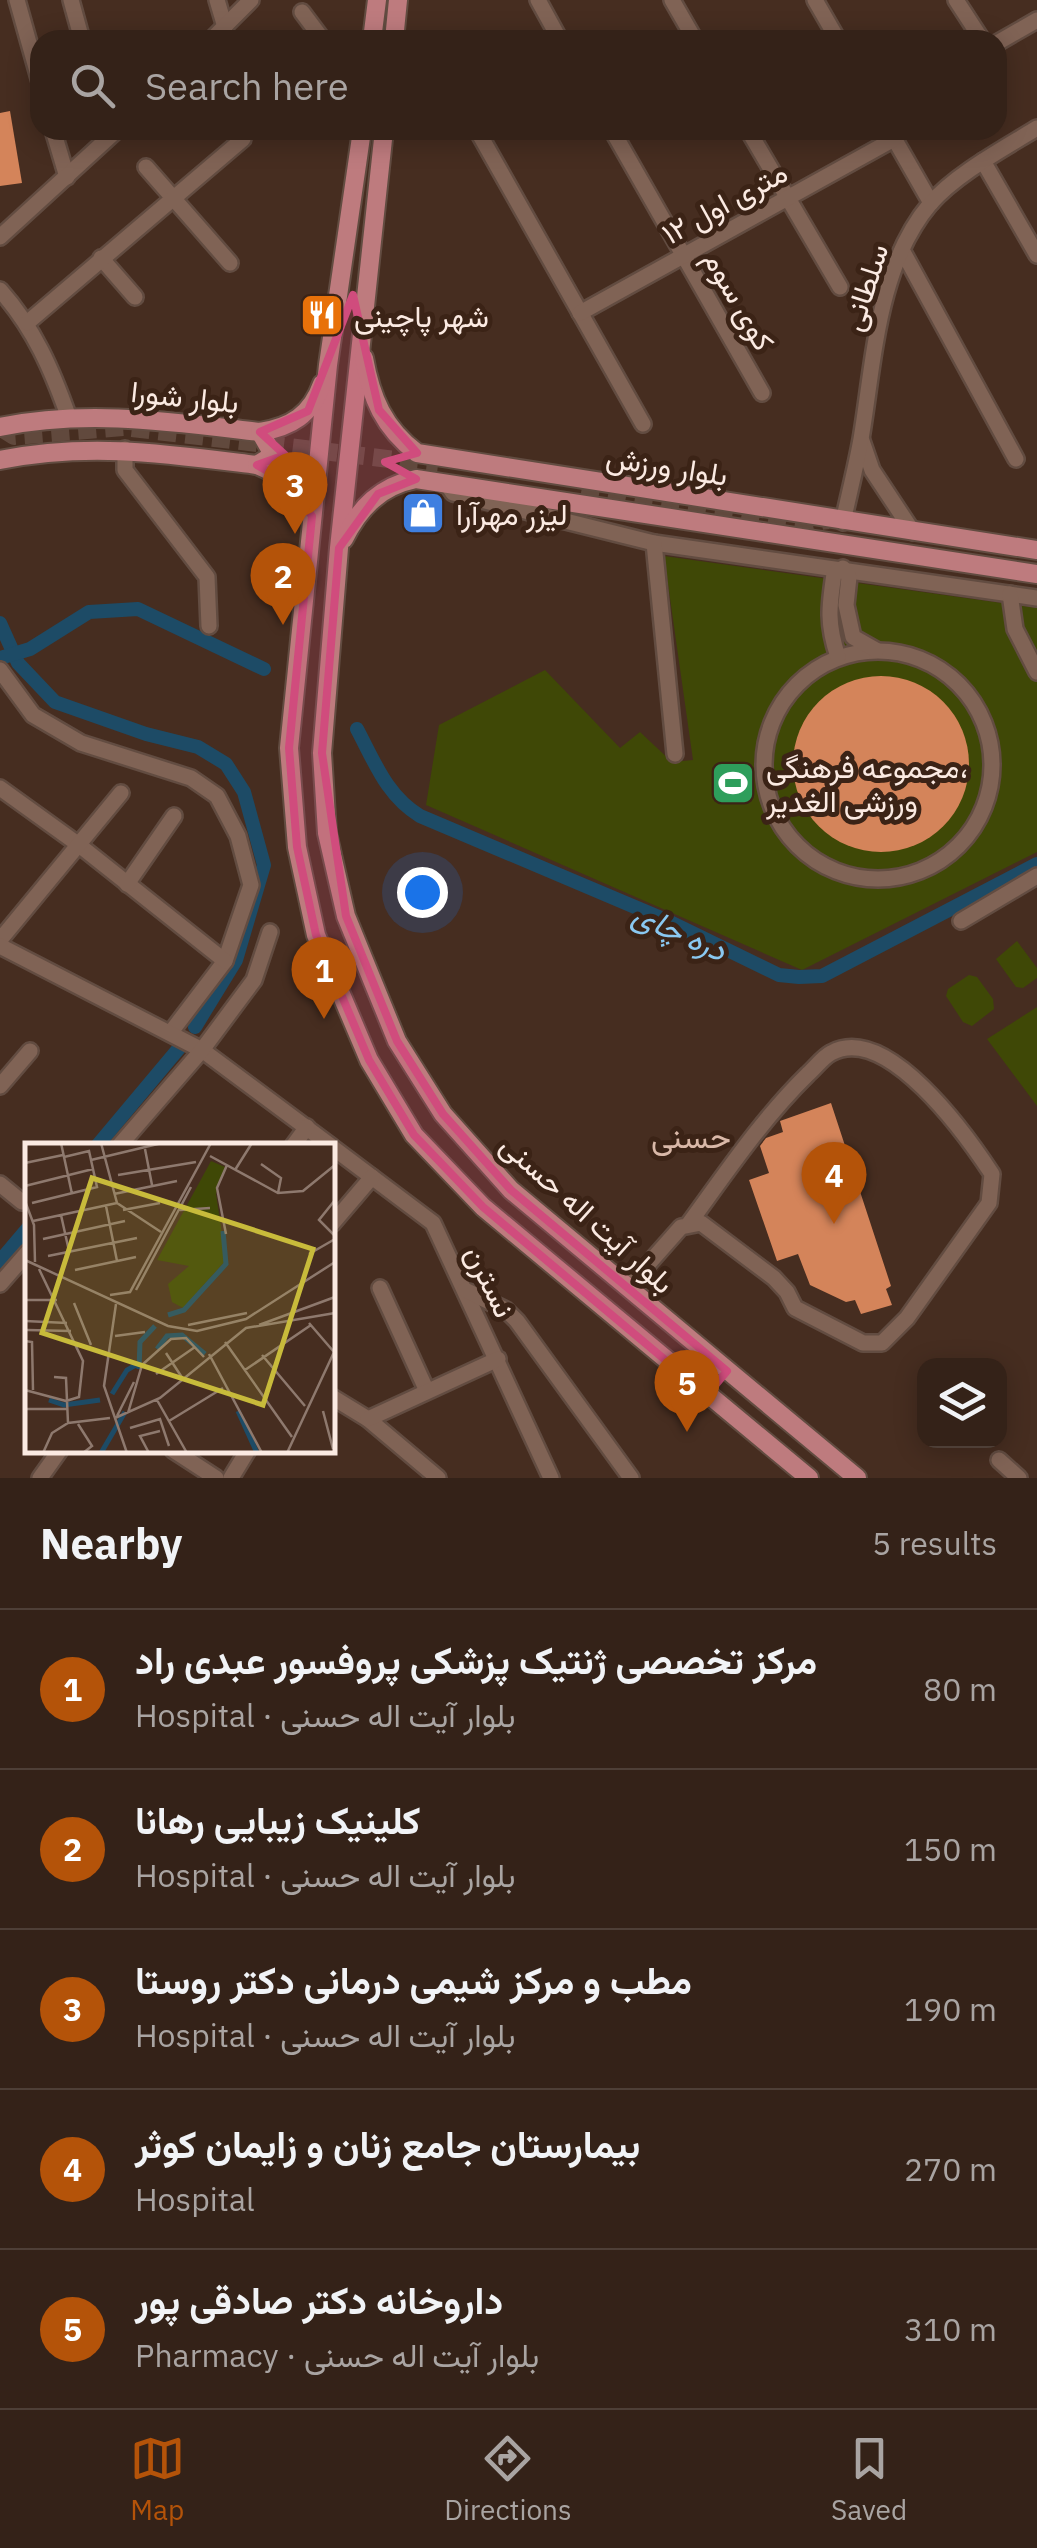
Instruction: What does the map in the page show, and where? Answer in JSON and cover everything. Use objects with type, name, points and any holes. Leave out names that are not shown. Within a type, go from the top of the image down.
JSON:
[{"type":"main road","points":[[373,30],[377,0]]},
{"type":"main road","points":[[395,30],[398,0]]},
{"type":"main road","points":[[328,365],[361,140]]},
{"type":"main road","name":"بلوار آیت اله حسنی","points":[[383,140],[339,548],[322,753],[327,833],[346,916],[397,1041],[443,1114],[511,1190],[857,1478]]},
{"type":"main road","points":[[361,340],[371,392],[379,410],[402,442],[418,453]]},
{"type":"main road","name":"بلوار آیت اله حسنی","points":[[328,365],[289,748],[297,847],[316,934],[369,1060],[414,1134],[483,1207],[809,1478]]},
{"type":"main road","name":"بلوار شورا","points":[[0,427],[69,418],[123,417],[260,432],[278,429],[308,411],[328,365]]},
{"type":"main road","points":[[322,426],[352,430]]},
{"type":"main road","points":[[257,465],[271,451],[260,432]]},
{"type":"main road","name":"بلوار شورا","points":[[0,460],[30,454],[125,449],[257,465],[288,483],[312,516]]},
{"type":"main road","points":[[416,478],[409,475],[404,464],[410,455],[418,453]]},
{"type":"main road","name":"بلوار ورزش","points":[[418,453],[1037,550]]},
{"type":"main road","points":[[339,548],[352,523],[378,494],[395,483],[416,478]]},
{"type":"main road","name":"بلوار ورزش","points":[[416,478],[1037,574]]},
{"type":"main road","points":[[316,484],[346,486]]},
{"type":"main road","points":[[707,1395],[727,1371]]},
{"type":"street","points":[[17,0],[30,46]]},
{"type":"street","points":[[71,0],[79,30]]},
{"type":"street","points":[[217,0],[226,27]]},
{"type":"street","points":[[223,30],[251,0]]},
{"type":"street","points":[[672,0],[689,30]]},
{"type":"street","points":[[815,0],[832,30]]},
{"type":"street","points":[[956,0],[976,30]]},
{"type":"street","points":[[545,2],[556,30]]},
{"type":"street","points":[[302,12],[316,30]]},
{"type":"street","points":[[1007,37],[1037,20]]},
{"type":"street","name":"سلطانی","points":[[843,522],[861,439],[874,342],[902,250],[931,203],[982,161],[1037,128]]},
{"type":"street","points":[[57,140],[66,177]]},
{"type":"street","points":[[0,237],[103,140]]},
{"type":"street","points":[[27,323],[241,140]]},
{"type":"street","points":[[483,140],[643,424]]},
{"type":"street","name":"کوی سوم","points":[[618,140],[762,393]]},
{"type":"street","points":[[754,140],[840,287]]},
{"type":"street","name":"۱۲ متری اول","points":[[580,313],[788,198],[881,140]]},
{"type":"street","points":[[894,140],[931,203]]},
{"type":"street","points":[[982,161],[1037,255]]},
{"type":"street","points":[[146,168],[230,263]]},
{"type":"street","points":[[902,250],[1016,458]]},
{"type":"street","points":[[101,258],[135,297]]},
{"type":"street","points":[[0,290],[27,323],[51,366],[69,418]]},
{"type":"street","points":[[861,439],[872,470],[913,532]]},
{"type":"street","points":[[125,449],[125,470],[207,577],[209,626]]},
{"type":"street","points":[[446,483],[453,493],[654,543],[1037,598]]},
{"type":"street","points":[[654,543],[675,754]]},
{"type":"street","points":[[841,546],[849,577],[846,605],[853,637],[876,650]]},
{"type":"street","points":[[838,657],[828,628],[834,574],[844,568]]},
{"type":"street","points":[[1010,594],[1015,629],[1037,672]]},
{"type":"street","points":[[876,650],[914,656],[947,674],[960,687],[973,701],[989,736],[992,774],[983,812],[962,844],[932,867],[896,879],[858,879],[823,866],[794,843],[773,812],[764,776],[766,738],[781,703],[806,675],[838,657],[876,650]]},
{"type":"street","points":[[0,670],[33,715],[81,743],[191,778],[217,796],[238,836],[252,885],[224,960],[171,1032]]},
{"type":"street","points":[[0,788],[224,960]]},
{"type":"street","points":[[0,943],[121,793]]},
{"type":"street","points":[[127,884],[174,816]]},
{"type":"street","points":[[961,921],[1037,876]]},
{"type":"street","points":[[123,1143],[202,1050],[254,980],[270,932]]},
{"type":"street","name":"نسترن","points":[[0,943],[202,1050],[328,1143]]},
{"type":"street","points":[[628,1287],[681,1227],[701,1224],[774,1278],[796,1308],[863,1343],[882,1344],[907,1318],[988,1203],[992,1174],[934,1096],[894,1063],[858,1048],[831,1052],[777,1105],[688,1224]]},
{"type":"street","points":[[0,1086],[30,1051]]},
{"type":"street","points":[[295,1143],[307,1127]]},
{"type":"street","name":"نسترن","points":[[335,1148],[433,1223],[552,1478]]},
{"type":"street","points":[[335,1220],[372,1177]]},
{"type":"street","points":[[0,1184],[22,1202]]},
{"type":"street","points":[[0,1284],[25,1255]]},
{"type":"street","points":[[380,1288],[426,1389]]},
{"type":"street","points":[[465,1290],[506,1310],[517,1321],[632,1478]]},
{"type":"street","points":[[368,1419],[498,1358]]},
{"type":"street","points":[[335,1399],[368,1419],[419,1471],[438,1478]]},
{"type":"street","points":[[40,1478],[58,1453]]},
{"type":"street","points":[[178,1453],[216,1478]]},
{"type":"street","points":[[230,1478],[246,1453]]},
{"type":"street","points":[[999,1460],[1019,1478]]},
{"type":"highlighted area","points":[[353,295],[379,410],[417,453],[385,462],[416,479],[378,494],[339,548],[322,753],[346,916],[397,1041],[443,1114],[511,1190],[727,1371],[707,1395],[483,1207],[414,1135],[369,1060],[316,935],[297,847],[289,748],[312,516],[288,483],[257,465],[285,455],[260,432],[308,411]]},
{"type":"green space","name":"مجموعه فرهنگی، ورزشی الغدیر","points":[[664,556],[1037,608],[1037,852],[802,970],[426,805],[439,725],[545,670],[620,748],[640,732],[672,762],[693,760]]},
{"type":"green space","points":[[1017,941],[1037,968],[1037,978],[1023,988],[1016,987],[996,959]]},
{"type":"green space","points":[[969,975],[977,977],[993,999],[994,1009],[972,1026],[963,1022],[946,996],[948,989]]},
{"type":"green space","points":[[1037,1007],[1037,1106],[987,1039]]},
{"type":"building","points":[[10,111],[22,183],[0,186],[0,113]]},
{"type":"building","points":[[881,676],[915,683],[943,702],[962,730],[969,764],[962,798],[943,826],[915,845],[881,852],[847,845],[819,826],[800,798],[793,764],[800,730],[819,702],[847,683]]},
{"type":"building","points":[[831,1103],[891,1286],[886,1289],[892,1305],[861,1314],[855,1300],[846,1302],[810,1285],[798,1254],[777,1261],[749,1180],[769,1173],[760,1146],[766,1138],[783,1132],[780,1121]]},
{"type":"waterway","name":"دره چای","points":[[0,658],[30,649],[89,612],[138,609],[264,669]]},
{"type":"waterway","points":[[0,623],[18,663],[55,702],[146,734],[198,747],[226,764],[244,792],[264,865],[236,960],[195,1027]]},
{"type":"waterway","name":"دره چای","points":[[357,729],[390,789],[420,816],[668,921],[779,975],[822,976],[1037,864]]},
{"type":"waterway","points":[[100,1143],[180,1047]]},
{"type":"waterway","points":[[0,1261],[25,1232]]},
{"type":"tunnel","points":[[0,427],[14,436],[124,427],[438,465]]},
{"type":"tunnel","points":[[582,487],[799,524],[828,520]]},
{"type":"place","name":"شهر پاچینی","points":[[322,315]]},
{"type":"place","name":"لیزر مهرآرا","points":[[423,513]]},
{"type":"place","name":"مطب و مرکز شیمی درمانی دکتر روستا","points":[[295,534]]},
{"type":"place","name":"کلینیک زیبایی رهانا","points":[[283,625]]},
{"type":"place","name":"مجموعه فرهنگی، ورزشی الغدیر","points":[[733,783]]},
{"type":"place","name":"مرکز تخصصی ژنتیک پزشکی پروفسور عبدی راد","points":[[324,1019]]},
{"type":"place","name":"بیمارستان جامع زنان و زایمان کوثر","points":[[834,1224]]},
{"type":"place","name":"داروخانه دکتر صادقی پور","points":[[687,1432]]},
{"type":"district","name":"حسنی","points":[[691,1136]]}]
